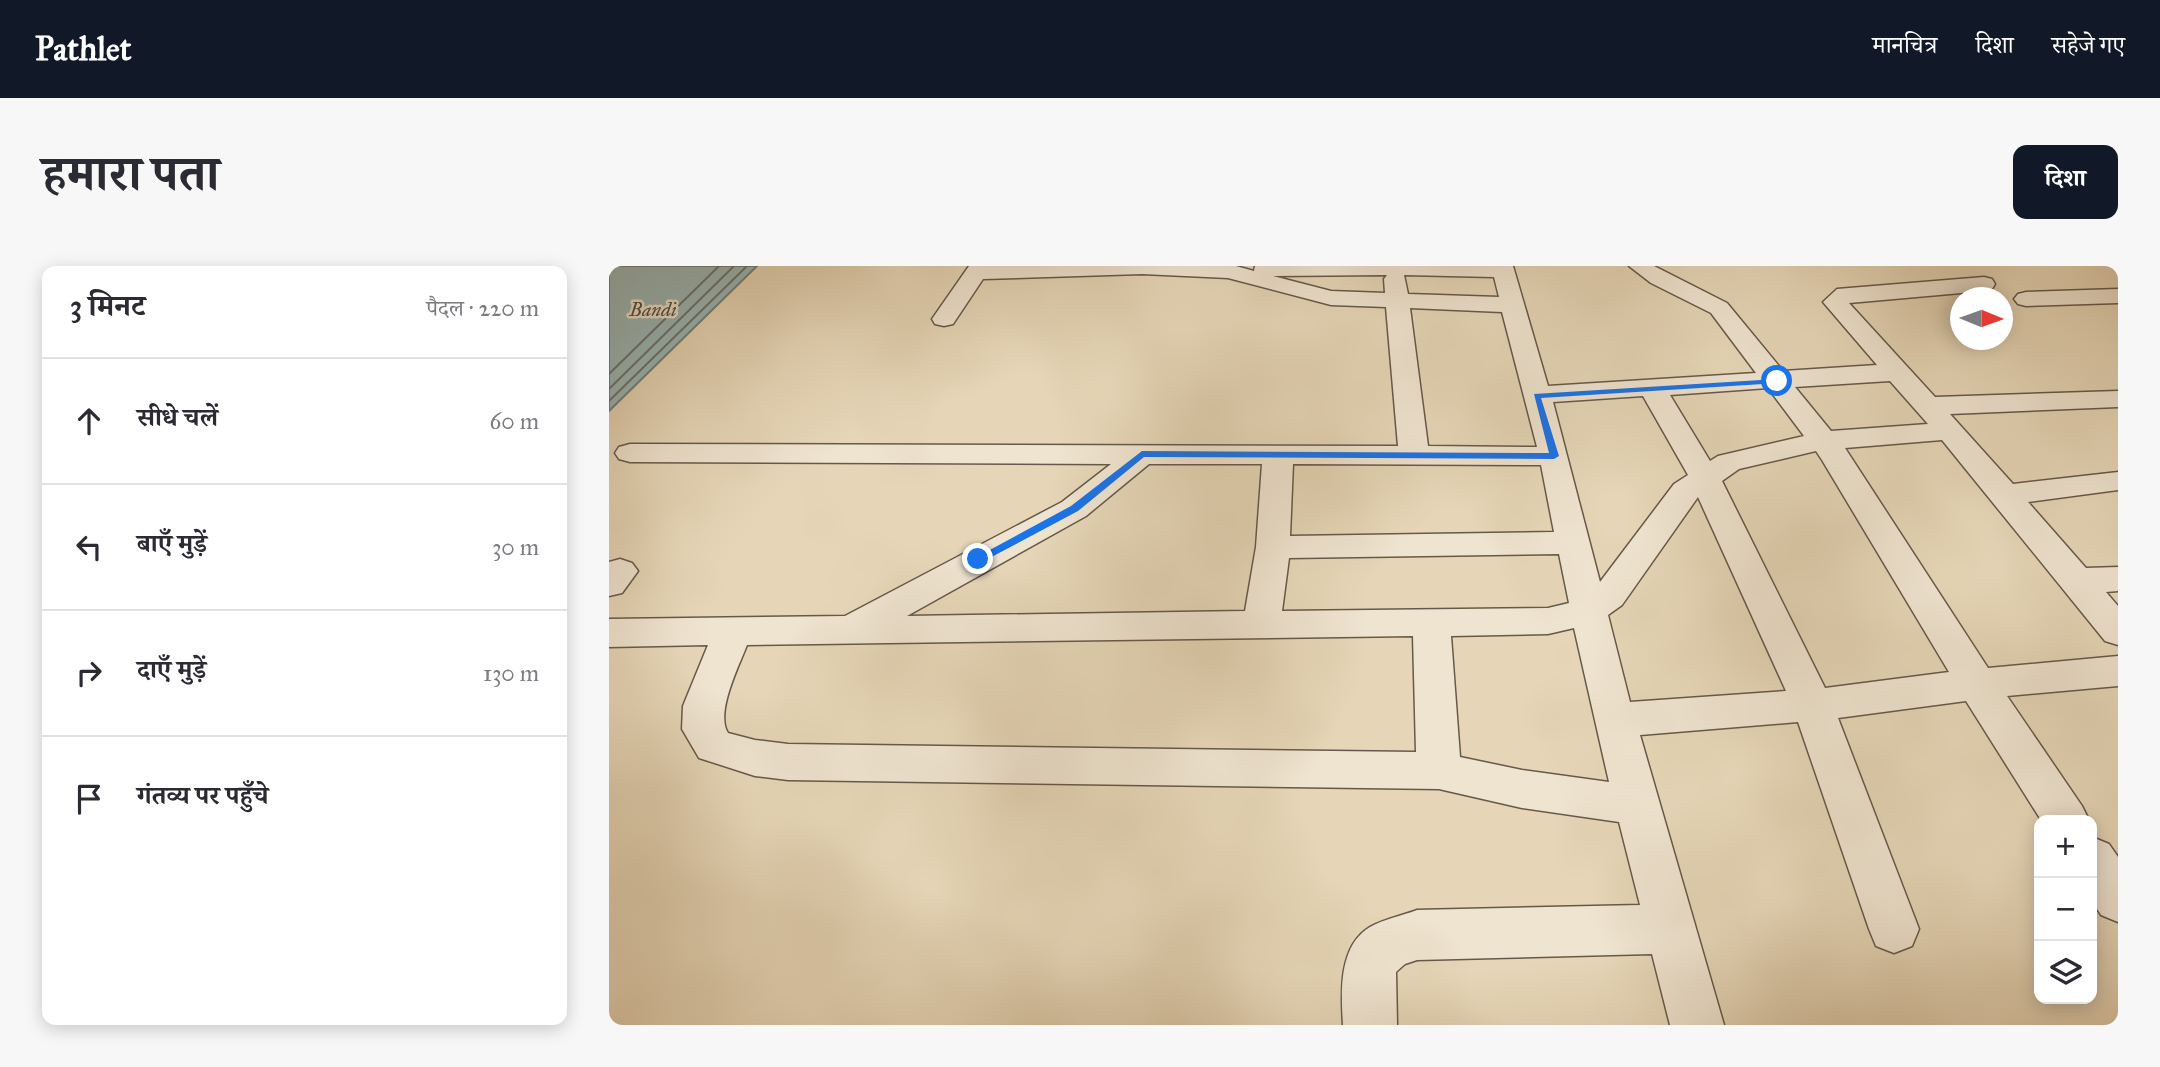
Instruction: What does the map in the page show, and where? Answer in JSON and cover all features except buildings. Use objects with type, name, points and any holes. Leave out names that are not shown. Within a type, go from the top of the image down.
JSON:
[{"type":"street","points":[[1640,266],[1664,283],[1702,297],[1719,308],[1836,457],[1977,684],[2063,815]]},
{"type":"street","points":[[944,318],[978,269],[1142,267],[1229,271],[1292,267],[1394,267],[1505,281]]},
{"type":"street","points":[[1394,267],[1414,454]]},
{"type":"street","points":[[1229,271],[1316,295],[1397,302],[1505,281]]},
{"type":"street","points":[[1505,281],[1554,456],[1587,611],[1697,1025]]},
{"type":"street","points":[[1984,285],[1869,292],[1837,298],[1835,302],[2005,495],[2118,631]]},
{"type":"street","points":[[2026,299],[2118,296]]},
{"type":"street","points":[[1537,396],[1898,372]]},
{"type":"street","points":[[1653,388],[1705,478],[1813,705],[1893,929]]},
{"type":"street","points":[[609,633],[1548,621],[1587,611],[1609,596],[1685,491],[1729,462],[1939,419],[2118,399]]},
{"type":"street","points":[[630,453],[1554,456]]},
{"type":"street","points":[[849,631],[1074,509],[1142,454]]},
{"type":"street","points":[[1261,625],[1273,547],[1278,454]]},
{"type":"street","points":[[2005,495],[2118,481]]},
{"type":"street","points":[[1273,547],[1574,542]]},
{"type":"street","points":[[2077,581],[2118,579]]},
{"type":"street","points":[[1431,624],[1439,771]]},
{"type":"street","points":[[732,632],[704,706],[703,729],[714,746],[755,758],[788,762],[1439,771],[1522,789],[1637,805]]},
{"type":"street","points":[[1615,720],[1813,705],[1977,684],[2118,671]]},
{"type":"street","points":[[2097,867],[2118,900]]},
{"type":"street","points":[[1370,1025],[1368,993],[1372,961],[1386,946],[1417,935],[1670,929]]},
{"type":"water","name":"Bandi","points":[[609,266],[757,266],[609,411]]},
{"type":"route","points":[[978,559],[1074,509],[1142,454],[1554,456],[1537,396],[1777,381]]}]
